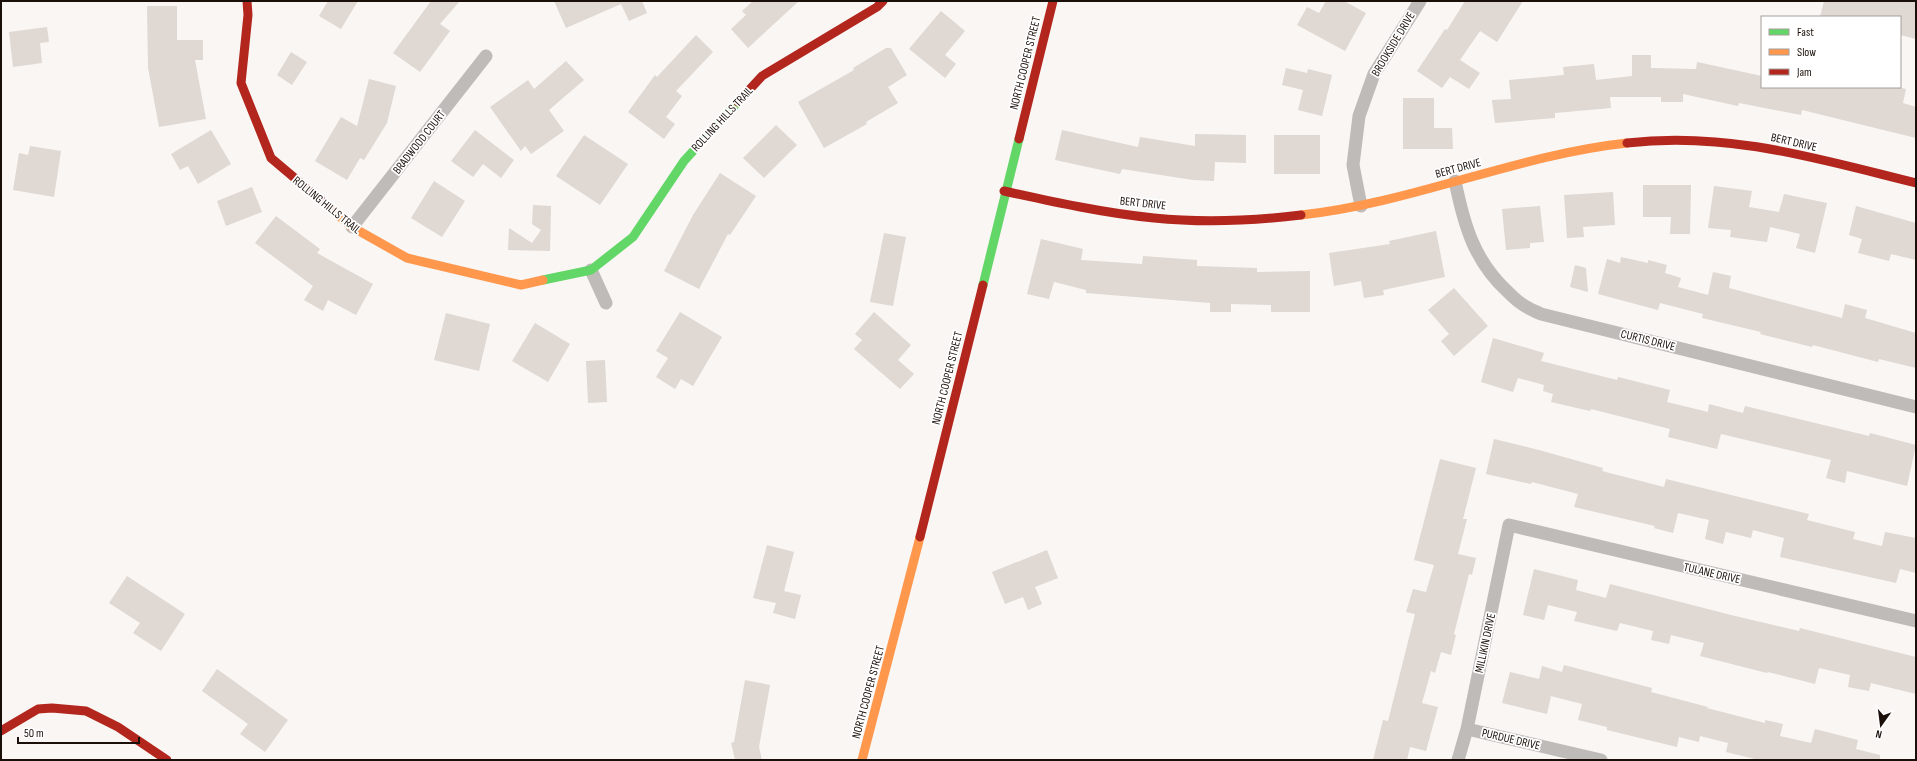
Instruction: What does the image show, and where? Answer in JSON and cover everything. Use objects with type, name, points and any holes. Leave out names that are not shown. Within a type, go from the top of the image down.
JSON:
[{"type":"street","name":"ROLLING HILLS TRAIL","points":[[247,1],[248,15],[241,83],[271,158],[352,228],[407,258],[521,284],[591,270],[633,237],[684,161],[762,76],[876,7],[883,1]]},
{"type":"street","name":"NORTH COOPER STREET","points":[[862,760],[921,534],[1004,192],[1053,1]]},
{"type":"street","name":"BROOKSIDE DRIVE","points":[[1361,206],[1353,165],[1359,116],[1374,74],[1420,1]]},
{"type":"street","name":"BRADWOOD COURT","points":[[352,228],[486,56]]},
{"type":"street","name":"BERT DRIVE","points":[[1004,192],[1083,208],[1157,218],[1232,220],[1310,214],[1361,206],[1515,165],[1612,144],[1674,139],[1741,142],[1916,183]]},
{"type":"street","name":"CURTIS DRIVE","points":[[1455,181],[1461,211],[1470,238],[1483,265],[1501,286],[1521,304],[1541,314],[1916,407]]},
{"type":"street","points":[[591,270],[606,303]]},
{"type":"street","name":"TULANE DRIVE","points":[[1509,525],[1916,621]]},
{"type":"street","name":"MILLIKIN DRIVE","points":[[1458,760],[1467,729],[1509,525]]},
{"type":"street","points":[[1,731],[38,709],[52,708],[86,711],[118,727],[167,760]]},
{"type":"street","name":"PURDUE DRIVE","points":[[1467,729],[1601,760]]},
{"type":"building","points":[[328,1],[358,1],[341,29],[319,16]]},
{"type":"building","points":[[431,1],[460,1],[440,24],[450,31],[420,72],[393,53]]},
{"type":"building","points":[[554,1],[642,1],[647,13],[629,21],[621,4],[566,28]]},
{"type":"building","points":[[753,1],[799,1],[748,48],[731,29],[746,15],[742,11]]},
{"type":"building","points":[[1326,1],[1344,1],[1366,13],[1345,51],[1297,25],[1307,7],[1319,13]]},
{"type":"building","points":[[1465,1],[1523,1],[1497,42],[1480,31],[1460,60],[1480,73],[1469,89],[1450,77],[1442,88],[1417,71],[1445,29],[1447,30]]},
{"type":"building","points":[[1824,1],[1916,1],[1916,39],[1901,35],[1901,16],[1820,16]]},
{"type":"building","points":[[147,6],[177,6],[177,40],[203,40],[203,60],[195,60],[206,119],[159,127],[148,68]]},
{"type":"building","points":[[941,11],[965,31],[945,55],[956,64],[945,78],[909,49]]},
{"type":"building","points":[[47,27],[49,42],[40,43],[42,63],[13,67],[9,32]]},
{"type":"building","points":[[696,35],[713,52],[676,91],[682,96],[666,117],[675,124],[664,139],[628,112],[655,75],[657,77]]},
{"type":"building","points":[[886,48],[891,48],[907,75],[888,87],[898,103],[866,122],[867,124],[824,148],[798,102],[854,70],[853,68]]},
{"type":"building","points":[[291,52],[307,62],[292,85],[277,75]]},
{"type":"building","points":[[1632,55],[1651,55],[1651,68],[1696,69],[1697,62],[1761,76],[1761,88],[1901,88],[1906,89],[1903,103],[1916,107],[1916,138],[1802,110],[1801,115],[1739,103],[1738,106],[1683,94],[1683,102],[1661,102],[1661,97],[1610,97],[1611,108],[1555,113],[1555,118],[1495,123],[1492,100],[1511,99],[1509,80],[1564,75],[1563,67],[1594,64],[1596,80],[1632,76]]},
{"type":"building","points":[[566,61],[584,80],[549,110],[564,131],[531,154],[525,146],[521,151],[490,107],[528,80],[534,89]]},
{"type":"building","points":[[1286,68],[1307,73],[1308,69],[1332,75],[1322,116],[1298,110],[1303,90],[1282,85]]},
{"type":"building","points":[[369,79],[396,86],[387,123],[364,160],[360,158],[347,180],[315,161],[341,117],[357,126]]},
{"type":"building","points":[[1403,98],[1434,98],[1434,128],[1452,128],[1453,149],[1403,149]]},
{"type":"building","points":[[776,125],[797,145],[764,178],[743,158]]},
{"type":"building","points":[[211,130],[231,164],[198,184],[188,166],[180,170],[171,154]]},
{"type":"building","points":[[475,130],[514,160],[501,178],[483,164],[473,177],[451,161]]},
{"type":"building","points":[[1062,130],[1138,147],[1140,137],[1195,146],[1195,134],[1246,135],[1246,163],[1215,162],[1214,181],[1193,180],[1122,169],[1120,174],[1055,160]]},
{"type":"building","points":[[584,135],[628,164],[600,205],[556,176]]},
{"type":"building","points":[[1274,135],[1320,135],[1320,174],[1274,174]]},
{"type":"building","points":[[30,146],[61,151],[54,197],[13,190],[19,153],[28,155]]},
{"type":"building","points":[[720,173],[756,196],[730,235],[728,234],[699,289],[664,271],[693,215]]},
{"type":"building","points":[[434,181],[465,201],[442,237],[411,218]]},
{"type":"building","points":[[1643,185],[1691,185],[1690,234],[1670,234],[1671,217],[1643,217]]},
{"type":"building","points":[[1714,186],[1752,191],[1749,207],[1779,212],[1784,194],[1827,203],[1815,253],[1796,248],[1800,234],[1770,227],[1767,242],[1730,237],[1731,230],[1708,228]]},
{"type":"building","points":[[252,187],[262,212],[226,226],[217,201]]},
{"type":"building","points":[[1613,192],[1615,225],[1583,227],[1584,237],[1567,238],[1564,195]]},
{"type":"building","points":[[533,205],[551,206],[550,251],[508,250],[509,228],[532,243],[541,230],[532,224]]},
{"type":"building","points":[[1540,206],[1544,242],[1530,243],[1530,248],[1506,250],[1502,209]]},
{"type":"building","points":[[1856,206],[1916,223],[1916,260],[1891,254],[1889,261],[1858,253],[1862,239],[1849,235]]},
{"type":"building","points":[[276,216],[320,249],[317,253],[373,284],[356,315],[328,300],[323,311],[304,300],[313,286],[255,243]]},
{"type":"building","points":[[1436,231],[1445,277],[1383,290],[1384,295],[1364,298],[1361,281],[1334,286],[1329,253],[1390,244],[1389,241]]},
{"type":"building","points":[[884,233],[906,237],[893,306],[870,302]]},
{"type":"building","points":[[1041,239],[1083,249],[1081,260],[1142,264],[1143,256],[1197,260],[1197,266],[1257,268],[1257,272],[1310,271],[1310,312],[1271,312],[1271,305],[1231,304],[1231,312],[1210,312],[1210,303],[1086,293],[1086,290],[1054,282],[1049,299],[1027,294]]},
{"type":"building","points":[[1621,257],[1648,263],[1648,260],[1667,265],[1665,273],[1681,278],[1678,287],[1708,295],[1713,272],[1731,276],[1729,288],[1842,318],[1845,304],[1867,310],[1865,318],[1916,333],[1916,368],[1879,359],[1878,362],[1813,345],[1812,347],[1760,334],[1761,332],[1702,318],[1703,314],[1660,303],[1658,310],[1598,294],[1607,259],[1620,263]]},
{"type":"building","points":[[1575,265],[1586,268],[1588,292],[1570,287]]},
{"type":"building","points":[[1454,288],[1488,326],[1454,356],[1441,341],[1449,334],[1428,310]]},
{"type":"building","points":[[680,312],[722,337],[693,386],[681,379],[675,389],[656,377],[668,358],[656,351]]},
{"type":"building","points":[[874,312],[911,345],[898,360],[914,374],[900,389],[854,349],[862,340],[855,334]]},
{"type":"building","points":[[446,313],[490,324],[479,371],[434,360]]},
{"type":"building","points":[[535,323],[570,344],[548,382],[512,361]]},
{"type":"building","points":[[1493,338],[1544,353],[1541,361],[1617,380],[1618,377],[1670,390],[1667,402],[1708,412],[1709,404],[1743,413],[1745,406],[1869,436],[1870,433],[1916,445],[1907,486],[1847,471],[1845,483],[1826,478],[1831,460],[1721,434],[1717,449],[1668,437],[1670,429],[1591,409],[1590,411],[1551,402],[1553,394],[1543,391],[1544,385],[1518,378],[1513,392],[1481,382]]},
{"type":"building","points":[[605,360],[607,402],[588,403],[586,361]]},
{"type":"building","points":[[1494,439],[1603,468],[1602,471],[1664,487],[1666,479],[1809,514],[1807,520],[1855,532],[1853,539],[1882,546],[1885,532],[1916,538],[1916,573],[1900,569],[1896,583],[1780,557],[1784,538],[1753,530],[1751,538],[1726,532],[1723,544],[1705,539],[1709,520],[1678,513],[1673,533],[1654,528],[1655,526],[1574,507],[1578,494],[1532,482],[1531,484],[1486,474]]},
{"type":"building","points":[[1440,459],[1476,468],[1463,519],[1467,519],[1458,554],[1476,558],[1472,575],[1469,574],[1454,634],[1456,635],[1451,655],[1441,652],[1435,673],[1431,671],[1422,703],[1438,707],[1426,751],[1410,747],[1407,760],[1373,760],[1383,720],[1388,721],[1415,614],[1406,612],[1413,589],[1426,592],[1434,565],[1414,560]]},
{"type":"building","points":[[767,545],[794,552],[784,591],[801,595],[795,619],[773,613],[776,603],[753,598]]},
{"type":"building","points":[[1047,550],[1058,578],[1035,587],[1042,604],[1028,610],[1023,597],[1005,604],[992,572]]},
{"type":"building","points":[[1534,569],[1578,580],[1576,590],[1606,598],[1610,584],[1735,616],[1799,631],[1800,628],[1916,657],[1916,694],[1871,683],[1869,691],[1848,687],[1850,675],[1819,668],[1815,684],[1767,673],[1700,656],[1704,643],[1671,635],[1669,644],[1651,640],[1653,631],[1620,623],[1617,631],[1574,621],[1577,612],[1548,605],[1544,620],[1523,615]]},
{"type":"building","points":[[127,576],[185,614],[161,651],[133,633],[140,623],[109,603]]},
{"type":"building","points":[[1564,665],[1652,688],[1651,692],[1708,707],[1707,708],[1765,723],[1765,720],[1783,724],[1780,736],[1811,743],[1815,729],[1858,740],[1856,749],[1880,755],[1880,760],[1759,760],[1726,752],[1728,743],[1700,736],[1699,742],[1679,737],[1677,747],[1607,730],[1607,727],[1578,720],[1582,704],[1551,696],[1547,714],[1502,703],[1510,672],[1539,679],[1542,666],[1562,672]]},
{"type":"building","points":[[217,669],[288,720],[265,752],[240,734],[248,724],[202,691]]},
{"type":"building","points":[[745,680],[770,685],[759,747],[762,760],[735,760],[731,743],[734,742]]},
{"type":"traffic: fast","points":[[543,280],[591,270],[633,237],[684,161],[738,102]]},
{"type":"traffic: fast","points":[[983,285],[1019,139]]},
{"type":"traffic: slow","points":[[1301,215],[1342,209],[1383,200],[1545,158],[1586,149],[1627,143]]},
{"type":"traffic: slow","points":[[329,207],[352,227],[407,258],[521,285],[543,280]]},
{"type":"traffic: slow","points":[[862,760],[920,537]]},
{"type":"traffic: jam","points":[[247,1],[248,15],[241,83],[271,158],[329,207]]},
{"type":"traffic: jam","points":[[738,102],[762,76],[877,7],[883,1]]},
{"type":"traffic: jam","points":[[1019,139],[1053,1]]},
{"type":"traffic: jam","points":[[1627,143],[1664,140],[1737,144],[1809,157],[1916,183]]},
{"type":"traffic: jam","points":[[1004,191],[1098,210],[1172,220],[1228,221],[1301,215]]},
{"type":"traffic: jam","points":[[920,537],[983,285]]},
{"type":"traffic: jam","points":[[1,731],[38,709],[52,708],[86,711],[118,727],[167,760]]}]
